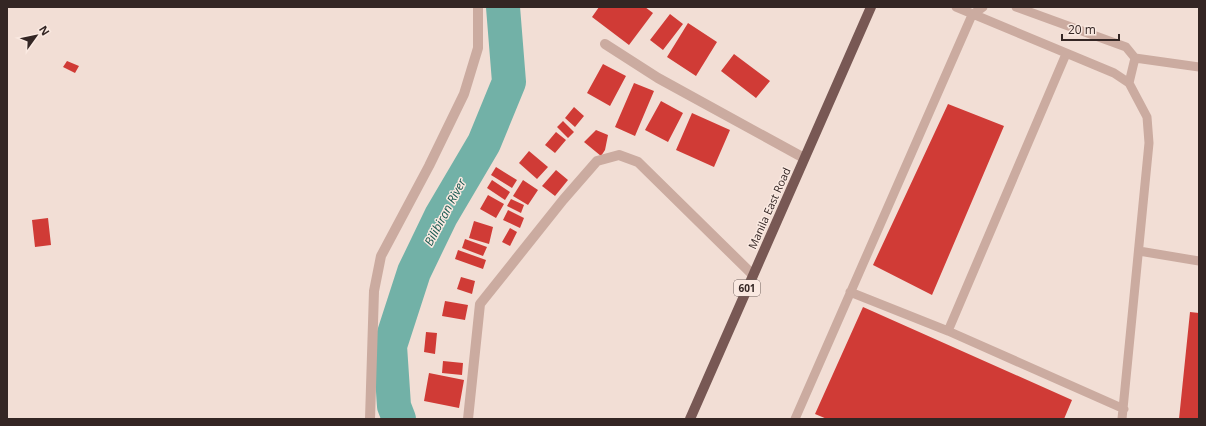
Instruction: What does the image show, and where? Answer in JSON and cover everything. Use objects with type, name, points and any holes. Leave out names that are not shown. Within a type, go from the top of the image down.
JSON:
[{"type":"main road","name":"Manila East Road","points":[[690,419],[871,7]]},
{"type":"street","points":[[370,419],[374,291],[381,256],[429,166],[464,94],[478,48],[478,7]]},
{"type":"street","points":[[604,44],[658,78],[804,158]]},
{"type":"street","points":[[468,419],[480,304],[563,200],[597,161],[619,155],[638,162],[753,275]]},
{"type":"lane","points":[[956,7],[1114,73],[1129,82],[1147,117],[1149,143],[1122,419]]},
{"type":"lane","points":[[796,419],[972,14],[983,7]]},
{"type":"lane","points":[[1016,7],[1126,47],[1135,58],[1199,67]]},
{"type":"lane","points":[[948,331],[1066,54]]},
{"type":"lane","points":[[1129,82],[1135,58]]},
{"type":"lane","points":[[1139,251],[1199,261]]},
{"type":"lane","points":[[850,292],[948,331],[1124,409]]},
{"type":"building","points":[[599,7],[645,7],[653,13],[629,45],[592,17]]},
{"type":"building","points":[[670,14],[683,24],[663,50],[650,40]]},
{"type":"building","points":[[688,23],[717,42],[696,76],[667,57]]},
{"type":"building","points":[[734,54],[770,81],[756,98],[721,71]]},
{"type":"building","points":[[67,61],[79,66],[75,73],[63,67]]},
{"type":"building","points":[[603,64],[626,76],[610,106],[587,93]]},
{"type":"building","points":[[634,83],[654,91],[635,136],[615,127]]},
{"type":"building","points":[[661,101],[683,113],[668,142],[645,130]]},
{"type":"building","points":[[948,104],[1004,126],[932,295],[873,265]]},
{"type":"building","points":[[574,107],[584,116],[575,127],[565,118]]},
{"type":"building","points":[[692,113],[730,130],[714,167],[676,150]]},
{"type":"building","points":[[563,121],[574,132],[568,138],[557,127]]},
{"type":"building","points":[[596,130],[608,135],[605,150],[601,156],[584,142]]},
{"type":"building","points":[[556,132],[566,140],[555,153],[545,145]]},
{"type":"building","points":[[529,151],[548,167],[537,179],[519,163]]},
{"type":"building","points":[[496,167],[517,180],[512,188],[491,175]]},
{"type":"building","points":[[556,170],[568,180],[555,196],[542,186]]},
{"type":"building","points":[[492,180],[510,192],[505,200],[487,188]]},
{"type":"building","points":[[523,180],[538,190],[528,205],[513,196]]},
{"type":"building","points":[[488,195],[504,204],[496,218],[480,209]]},
{"type":"building","points":[[511,199],[524,205],[521,213],[507,206]]},
{"type":"building","points":[[508,210],[524,218],[520,228],[503,220]]},
{"type":"building","points":[[48,218],[51,245],[35,247],[32,220]]},
{"type":"building","points":[[474,221],[493,227],[489,244],[469,238]]},
{"type":"building","points":[[510,228],[517,232],[510,246],[502,242]]},
{"type":"building","points":[[465,239],[487,247],[483,256],[462,248]]},
{"type":"building","points":[[458,250],[486,260],[483,269],[455,259]]},
{"type":"building","points":[[461,277],[475,281],[472,294],[457,289]]},
{"type":"building","points":[[445,301],[468,305],[465,320],[442,316]]},
{"type":"building","points":[[863,307],[1072,400],[1064,419],[827,419],[815,414]]},
{"type":"building","points":[[1190,312],[1199,313],[1199,419],[1179,419]]},
{"type":"building","points":[[426,332],[437,333],[435,354],[424,352]]},
{"type":"building","points":[[443,361],[463,363],[462,375],[442,373]]},
{"type":"building","points":[[429,373],[464,380],[459,408],[424,401]]},
{"type":"waterway","name":"Bilibiran River","points":[[399,419],[394,406],[390,346],[414,272],[441,216],[484,143],[509,82],[503,7]]}]
